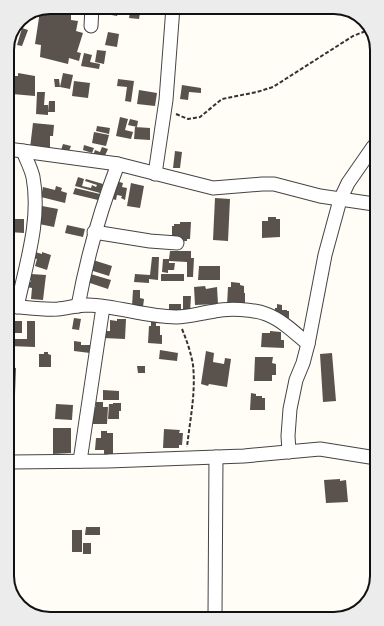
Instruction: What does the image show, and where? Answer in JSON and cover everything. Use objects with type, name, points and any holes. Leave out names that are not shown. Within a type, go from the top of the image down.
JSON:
[{"type":"street","points":[[91,26],[92,14]]},
{"type":"street","points":[[155,174],[166,100],[172,14]]},
{"type":"street","points":[[14,150],[118,164],[213,188],[274,184],[340,200],[370,204]]},
{"type":"street","points":[[14,302],[34,229],[33,176],[23,151]]},
{"type":"street","points":[[289,452],[288,436],[290,409],[296,380],[303,363],[308,344],[325,255],[340,200],[348,183],[370,153]]},
{"type":"street","points":[[78,306],[85,266],[94,232],[106,194],[118,164]]},
{"type":"street","points":[[94,232],[150,241],[177,243]]},
{"type":"street","points":[[14,306],[57,309],[87,305],[155,316],[177,317],[193,316],[215,310],[238,310],[266,314],[288,327],[308,344]]},
{"type":"street","points":[[80,461],[103,307]]},
{"type":"street","points":[[14,462],[244,456],[320,449],[370,457]]},
{"type":"street","points":[[215,612],[216,457]]},
{"type":"path","points":[[166,100],[177,115],[188,119],[200,117],[222,99],[257,92],[273,87],[353,36],[365,31]]},
{"type":"path","points":[[177,317],[188,342],[193,365],[193,390],[186,458]]},
{"type":"building","points":[[106,14],[117,14],[117,16]]},
{"type":"building","points":[[130,14],[140,14],[139,19],[129,18]]},
{"type":"building","points":[[43,15],[71,15],[71,20],[78,21],[76,31],[83,33],[77,52],[81,53],[79,61],[69,58],[68,64],[40,57],[41,45],[35,44],[39,16]]},
{"type":"building","points":[[22,28],[28,30],[22,46],[17,45]]},
{"type":"building","points":[[108,32],[119,34],[117,47],[105,45]]},
{"type":"building","points":[[97,50],[106,51],[104,64],[95,62]]},
{"type":"building","points":[[84,53],[92,55],[90,62],[100,64],[99,69],[81,66]]},
{"type":"building","points":[[18,73],[35,76],[35,96],[14,94],[14,76],[18,76]]},
{"type":"building","points":[[63,73],[73,75],[70,89],[60,87]]},
{"type":"building","points":[[54,79],[59,79],[60,87],[55,87]]},
{"type":"building","points":[[118,79],[134,81],[131,102],[125,101],[127,87],[117,86]]},
{"type":"building","points":[[74,81],[90,83],[88,98],[72,96]]},
{"type":"building","points":[[182,85],[201,88],[201,93],[189,92],[188,100],[180,99]]},
{"type":"building","points":[[139,90],[157,93],[155,106],[137,104]]},
{"type":"building","points":[[37,92],[45,92],[44,105],[48,105],[48,115],[36,114]]},
{"type":"building","points":[[49,101],[55,101],[55,112],[48,112]]},
{"type":"building","points":[[120,117],[128,119],[125,130],[133,132],[131,139],[116,136]]},
{"type":"building","points":[[130,119],[138,121],[137,127],[128,125]]},
{"type":"building","points":[[33,123],[54,125],[53,136],[50,136],[50,150],[30,148]]},
{"type":"building","points":[[97,126],[110,128],[109,134],[96,131]]},
{"type":"building","points":[[135,127],[150,128],[150,140],[134,139]]},
{"type":"building","points":[[94,132],[109,135],[106,146],[92,143]]},
{"type":"building","points":[[63,144],[71,146],[67,156],[60,153]]},
{"type":"building","points":[[84,145],[94,148],[92,153],[83,150]]},
{"type":"building","points":[[102,147],[108,149],[103,160],[93,156],[95,150],[100,152]]},
{"type":"building","points":[[175,151],[182,152],[180,168],[173,168]]},
{"type":"building","points":[[78,177],[84,179],[82,186],[91,188],[92,185],[96,187],[97,185],[85,181],[86,179],[103,184],[100,193],[75,186]]},
{"type":"building","points":[[116,181],[123,183],[122,187],[127,188],[125,200],[121,198],[122,196],[117,195],[116,200],[109,198]]},
{"type":"building","points":[[131,183],[144,186],[140,208],[127,206]]},
{"type":"building","points":[[56,186],[62,188],[61,191],[67,193],[65,203],[41,197],[43,187],[55,190]]},
{"type":"building","points":[[75,188],[100,194],[98,200],[73,194]]},
{"type":"building","points":[[215,198],[230,199],[228,241],[213,240]]},
{"type":"building","points":[[42,206],[58,209],[54,227],[39,224]]},
{"type":"building","points":[[268,217],[276,217],[276,219],[280,219],[280,237],[262,238],[262,221],[268,221]]},
{"type":"building","points":[[14,219],[24,219],[24,233],[14,232]]},
{"type":"building","points":[[180,222],[191,222],[190,239],[187,239],[187,241],[180,241],[180,236],[172,236],[172,226],[174,226],[174,224],[180,224]]},
{"type":"building","points":[[67,225],[85,229],[83,237],[65,233]]},
{"type":"building","points":[[170,251],[191,251],[191,258],[194,258],[193,277],[187,277],[187,262],[169,261],[169,263],[175,263],[174,270],[168,270],[168,273],[162,272],[163,259],[169,259]]},
{"type":"building","points":[[35,252],[42,254],[42,252],[51,255],[47,270],[35,266],[37,259],[33,258]]},
{"type":"building","points":[[152,257],[159,257],[158,280],[149,279],[149,283],[134,282],[135,274],[150,275]]},
{"type":"building","points":[[93,260],[112,266],[109,276],[90,270]]},
{"type":"building","points":[[199,266],[220,266],[220,280],[198,280]]},
{"type":"building","points":[[87,273],[111,280],[108,289],[84,281]]},
{"type":"building","points":[[31,274],[46,275],[43,300],[31,299],[32,288],[26,287],[26,282],[31,282]]},
{"type":"building","points":[[161,274],[184,274],[184,281],[161,281]]},
{"type":"building","points":[[231,282],[240,283],[240,285],[244,286],[245,304],[227,305],[228,287],[231,287]]},
{"type":"building","points":[[205,286],[206,289],[217,287],[218,304],[195,305],[194,287]]},
{"type":"building","points":[[133,290],[140,290],[140,298],[144,299],[143,307],[132,306]]},
{"type":"building","points":[[183,296],[191,296],[190,312],[183,312]]},
{"type":"building","points":[[169,304],[181,304],[181,312],[169,311]]},
{"type":"building","points":[[277,304],[282,305],[282,310],[289,311],[289,318],[274,317]]},
{"type":"building","points":[[74,318],[81,319],[79,330],[72,329]]},
{"type":"building","points":[[117,319],[126,319],[125,339],[103,338],[103,331],[110,331],[110,320],[117,321]]},
{"type":"building","points":[[14,321],[22,321],[22,333],[14,333]]},
{"type":"building","points":[[27,321],[35,321],[35,347],[14,346],[14,339],[27,339]]},
{"type":"building","points":[[151,322],[156,322],[156,326],[160,326],[162,344],[148,343],[149,326],[151,326]]},
{"type":"building","points":[[270,331],[281,332],[281,340],[284,340],[284,348],[261,347],[262,333],[270,333]]},
{"type":"building","points":[[74,341],[81,342],[81,345],[91,345],[90,353],[74,351]]},
{"type":"building","points":[[160,350],[178,353],[177,361],[159,359]]},
{"type":"building","points":[[206,351],[214,353],[213,362],[224,364],[225,358],[231,359],[227,387],[201,384]]},
{"type":"building","points":[[44,352],[48,352],[48,354],[51,355],[51,367],[39,367],[39,354],[44,354]]},
{"type":"building","points":[[332,353],[336,401],[323,402],[320,354]]},
{"type":"building","points":[[255,357],[273,357],[272,363],[276,364],[276,375],[272,375],[272,381],[254,381]]},
{"type":"building","points":[[137,366],[145,366],[145,373],[138,373]]},
{"type":"building","points":[[14,368],[16,368],[14,394]]},
{"type":"building","points":[[103,390],[119,391],[119,400],[103,400]]},
{"type":"building","points":[[251,393],[265,398],[265,410],[250,410]]},
{"type":"building","points":[[96,402],[103,402],[103,407],[108,407],[107,424],[91,424],[92,407],[96,407]]},
{"type":"building","points":[[121,403],[119,419],[108,419],[109,404]]},
{"type":"building","points":[[56,404],[73,405],[72,420],[55,419]]},
{"type":"building","points":[[53,428],[71,428],[71,453],[53,454]]},
{"type":"building","points":[[164,429],[180,430],[179,433],[183,433],[182,445],[179,445],[179,448],[163,448]]},
{"type":"building","points":[[101,431],[113,433],[113,456],[104,456],[104,450],[95,450],[96,438],[101,438]]},
{"type":"building","points":[[340,479],[340,481],[346,480],[348,502],[326,503],[324,480]]},
{"type":"building","points":[[86,527],[100,527],[100,535],[85,535]]},
{"type":"building","points":[[72,530],[82,530],[82,552],[72,552]]},
{"type":"building","points":[[83,543],[91,543],[91,554],[83,554]]}]
